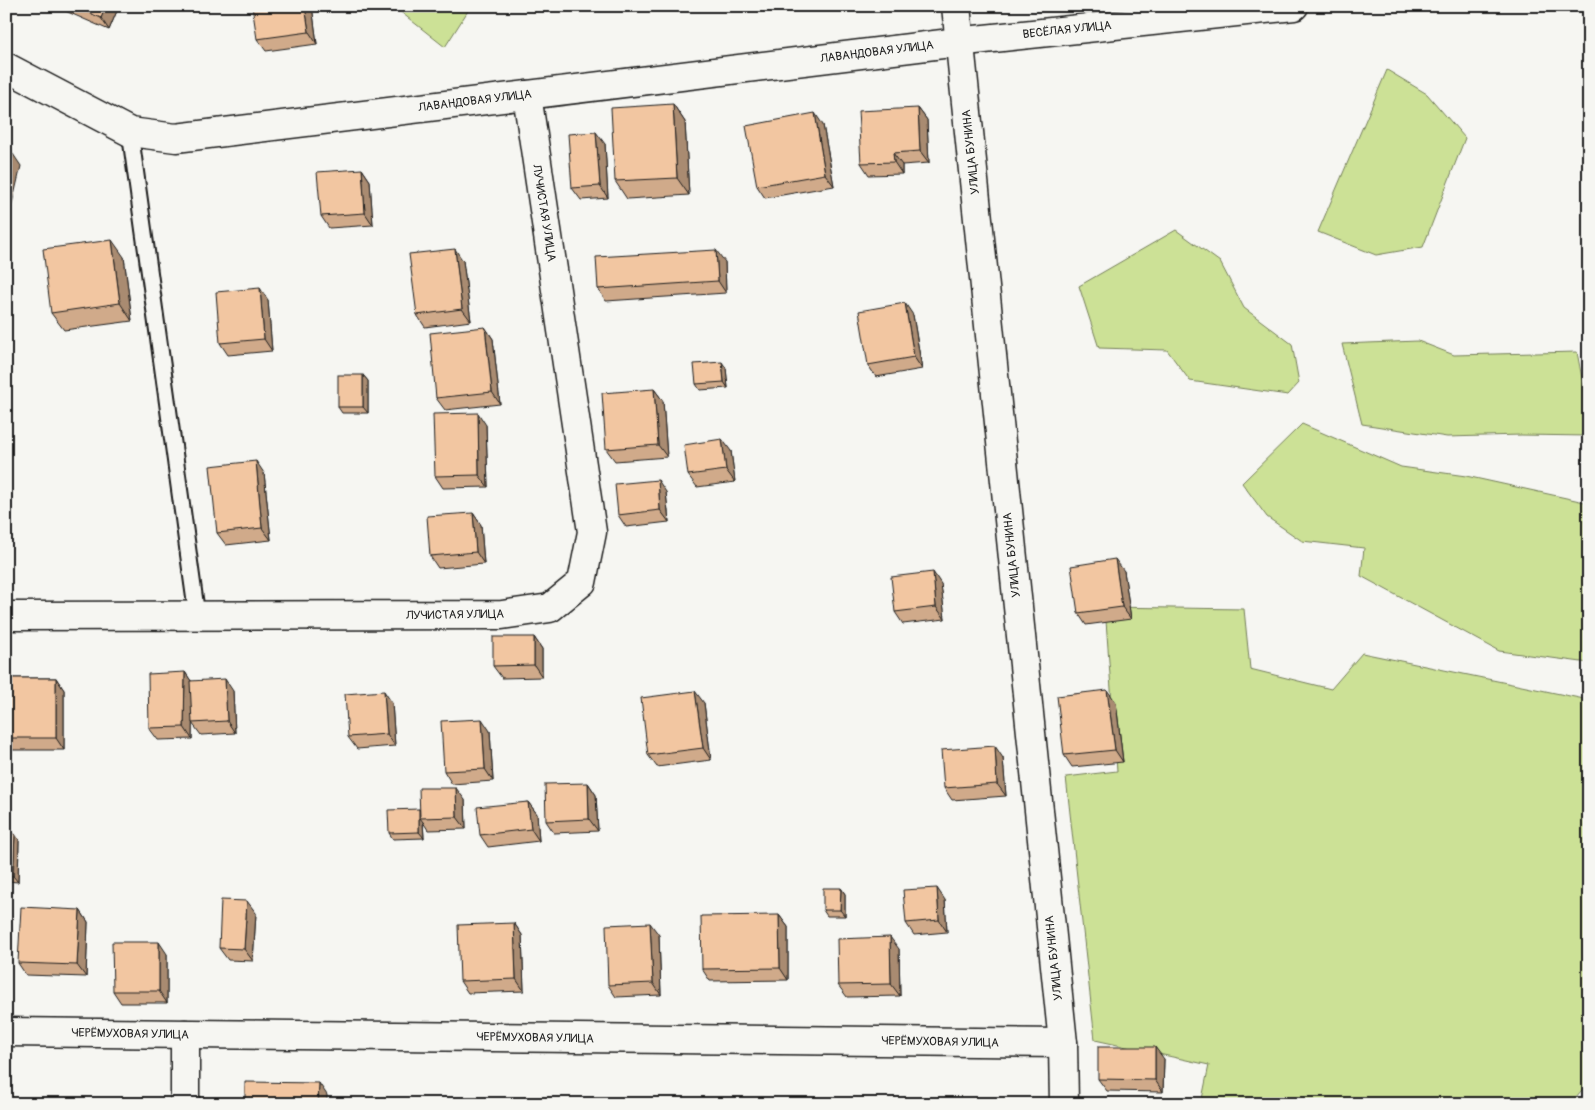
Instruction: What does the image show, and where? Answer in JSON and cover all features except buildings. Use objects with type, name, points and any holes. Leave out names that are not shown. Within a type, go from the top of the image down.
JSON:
[{"type":"street","name":"УЛИЦА БУНИНА","points":[[956,6],[1063,1043],[1064,1104]]},
{"type":"street","name":"ВЕСЁЛАЯ УЛИЦА","points":[[959,42],[1294,6]]},
{"type":"street","name":"ЛАВАНДОВАЯ УЛИЦА","points":[[6,67],[130,132],[176,138],[959,42]]},
{"type":"street","name":"ЛУЧИСТАЯ УЛИЦА","points":[[6,616],[502,615],[550,608],[582,582],[592,532],[527,95]]},
{"type":"street","name":"ЧЕРЁМУХОВАЯ УЛИЦА","points":[[6,1032],[1063,1043]]},
{"type":"street","points":[[185,1034],[185,1104]]},
{"type":"lane","points":[[130,132],[197,616]]},
{"type":"green space","points":[[393,6],[471,6],[445,47]]},
{"type":"green space","points":[[1387,70],[1427,94],[1465,138],[1423,247],[1376,255],[1318,232]]},
{"type":"green space","points":[[1176,230],[1220,262],[1244,308],[1292,344],[1299,383],[1288,395],[1190,381],[1167,350],[1099,348],[1079,286]]},
{"type":"green space","points":[[1418,341],[1454,355],[1577,352],[1589,415],[1589,436],[1447,437],[1362,424],[1342,344]]},
{"type":"green space","points":[[1302,424],[1401,467],[1466,476],[1589,503],[1589,663],[1499,651],[1361,576],[1364,548],[1302,541],[1267,517],[1242,483]]},
{"type":"green space","points":[[1105,607],[1244,609],[1250,669],[1331,689],[1362,653],[1589,700],[1589,1082],[1575,1098],[1583,1104],[1201,1104],[1209,1065],[1095,1040],[1066,777],[1117,771]]}]
